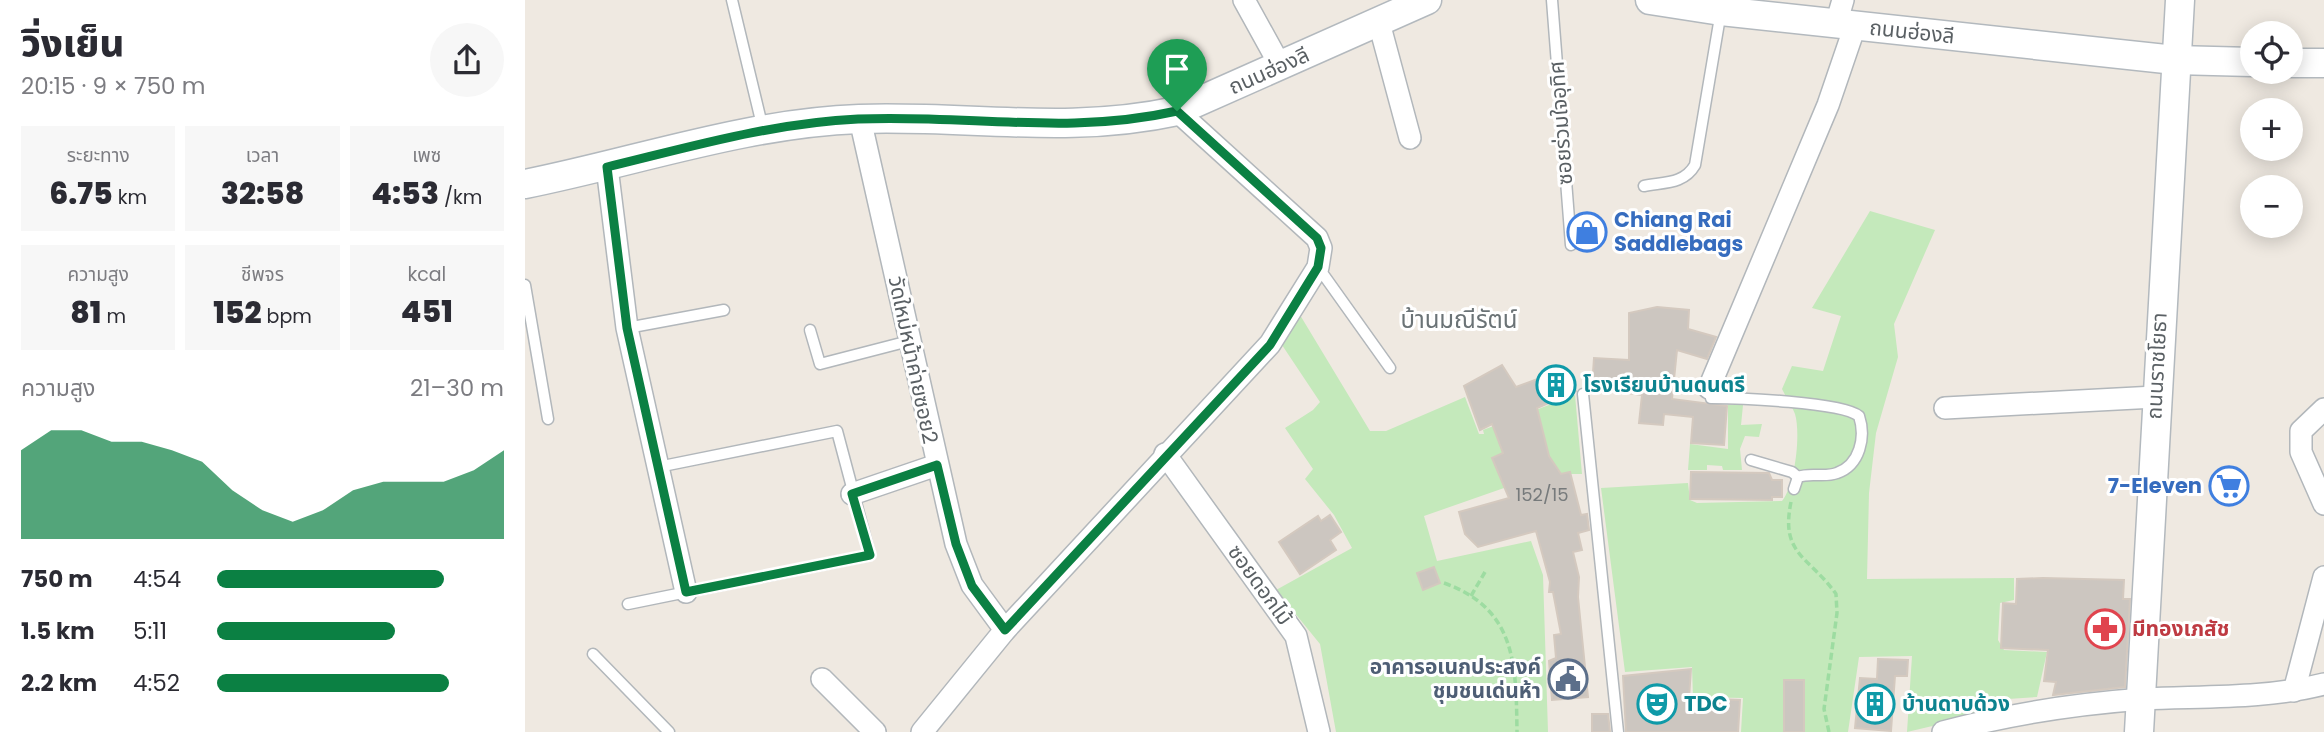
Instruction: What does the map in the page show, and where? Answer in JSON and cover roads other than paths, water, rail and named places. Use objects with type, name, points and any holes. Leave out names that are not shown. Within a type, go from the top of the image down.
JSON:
[{"type":"street","points":[[1244,0],[1281,67]]},
{"type":"street","name":"ถนนฮ่องลี","points":[[525,184],[763,129],[860,119],[1090,125],[1134,121],[1177,111],[1281,67],[1378,19],[1427,0]]},
{"type":"street","name":"ถนนฮ่องลี","points":[[1650,0],[1721,11],[1845,16],[2175,60],[2240,62]]},
{"type":"street","name":"ถนนราชโยธา","points":[[2139,732],[2155,397],[2180,0]]},
{"type":"street","points":[[1709,388],[1828,105],[1845,16]]},
{"type":"street","points":[[1378,19],[1410,138]]},
{"type":"street","points":[[2303,63],[2324,63]]},
{"type":"street","points":[[922,732],[1005,630],[1165,454],[1270,345],[1318,267],[1321,248],[1317,238],[1177,111]]},
{"type":"street","name":"วัดใหม่หน้าค่ายซอย2","points":[[860,119],[956,544],[972,586],[1005,630]]},
{"type":"street","points":[[607,167],[627,328],[686,592]]},
{"type":"street","points":[[1945,408],[2155,397]]},
{"type":"street","points":[[2324,409],[2301,431],[2301,452],[2324,504]]},
{"type":"street","name":"ซอยดอกไม้","points":[[1165,454],[1296,636],[1302,650],[1318,732]]},
{"type":"street","points":[[852,494],[937,465]]},
{"type":"street","points":[[2294,691],[2324,577]]},
{"type":"street","points":[[822,679],[875,732]]},
{"type":"street","points":[[1943,732],[2010,723],[2140,699],[2294,691],[2324,684]]},
{"type":"lane","points":[[732,0],[763,129]]},
{"type":"lane","name":"ซอยร่วมใจอุทิศ","points":[[1552,0],[1571,245]]},
{"type":"lane","points":[[1644,186],[1689,176],[1695,164],[1721,11]]},
{"type":"lane","points":[[1318,267],[1390,368]]},
{"type":"lane","points":[[525,285],[548,419]]},
{"type":"lane","points":[[627,328],[724,310]]},
{"type":"lane","points":[[810,330],[820,363],[909,341]]},
{"type":"lane","points":[[1709,388],[1711,398],[1806,404],[1852,410],[1860,416],[1863,440],[1849,465],[1838,473],[1807,473],[1798,477],[1794,489]]},
{"type":"lane","points":[[1583,394],[1618,732]]},
{"type":"lane","points":[[628,604],[870,555],[837,431],[658,467]]},
{"type":"lane","points":[[1751,460],[1793,472],[1798,477]]},
{"type":"lane","points":[[593,653],[669,732]]},
{"type":"place","name":"Chiang Rai Saddlebags","points":[[1587,232]]},
{"type":"place","name":"โรงเรียนบ้านดนตรี","points":[[1556,385]]},
{"type":"place","name":"7-Eleven","points":[[2229,486]]},
{"type":"place","name":"มีทองเภสัช","points":[[2105,629]]},
{"type":"place","name":"อาคารอเนกประสงค์ ชุมชนเด่นห้า","points":[[1568,679]]},
{"type":"place","name":"TDC","points":[[1657,704]]},
{"type":"place","name":"บ้านดาบด้วง","points":[[1875,704]]},
{"type":"district","name":"บ้านมณีรัตน์","points":[[1459,320]]}]
